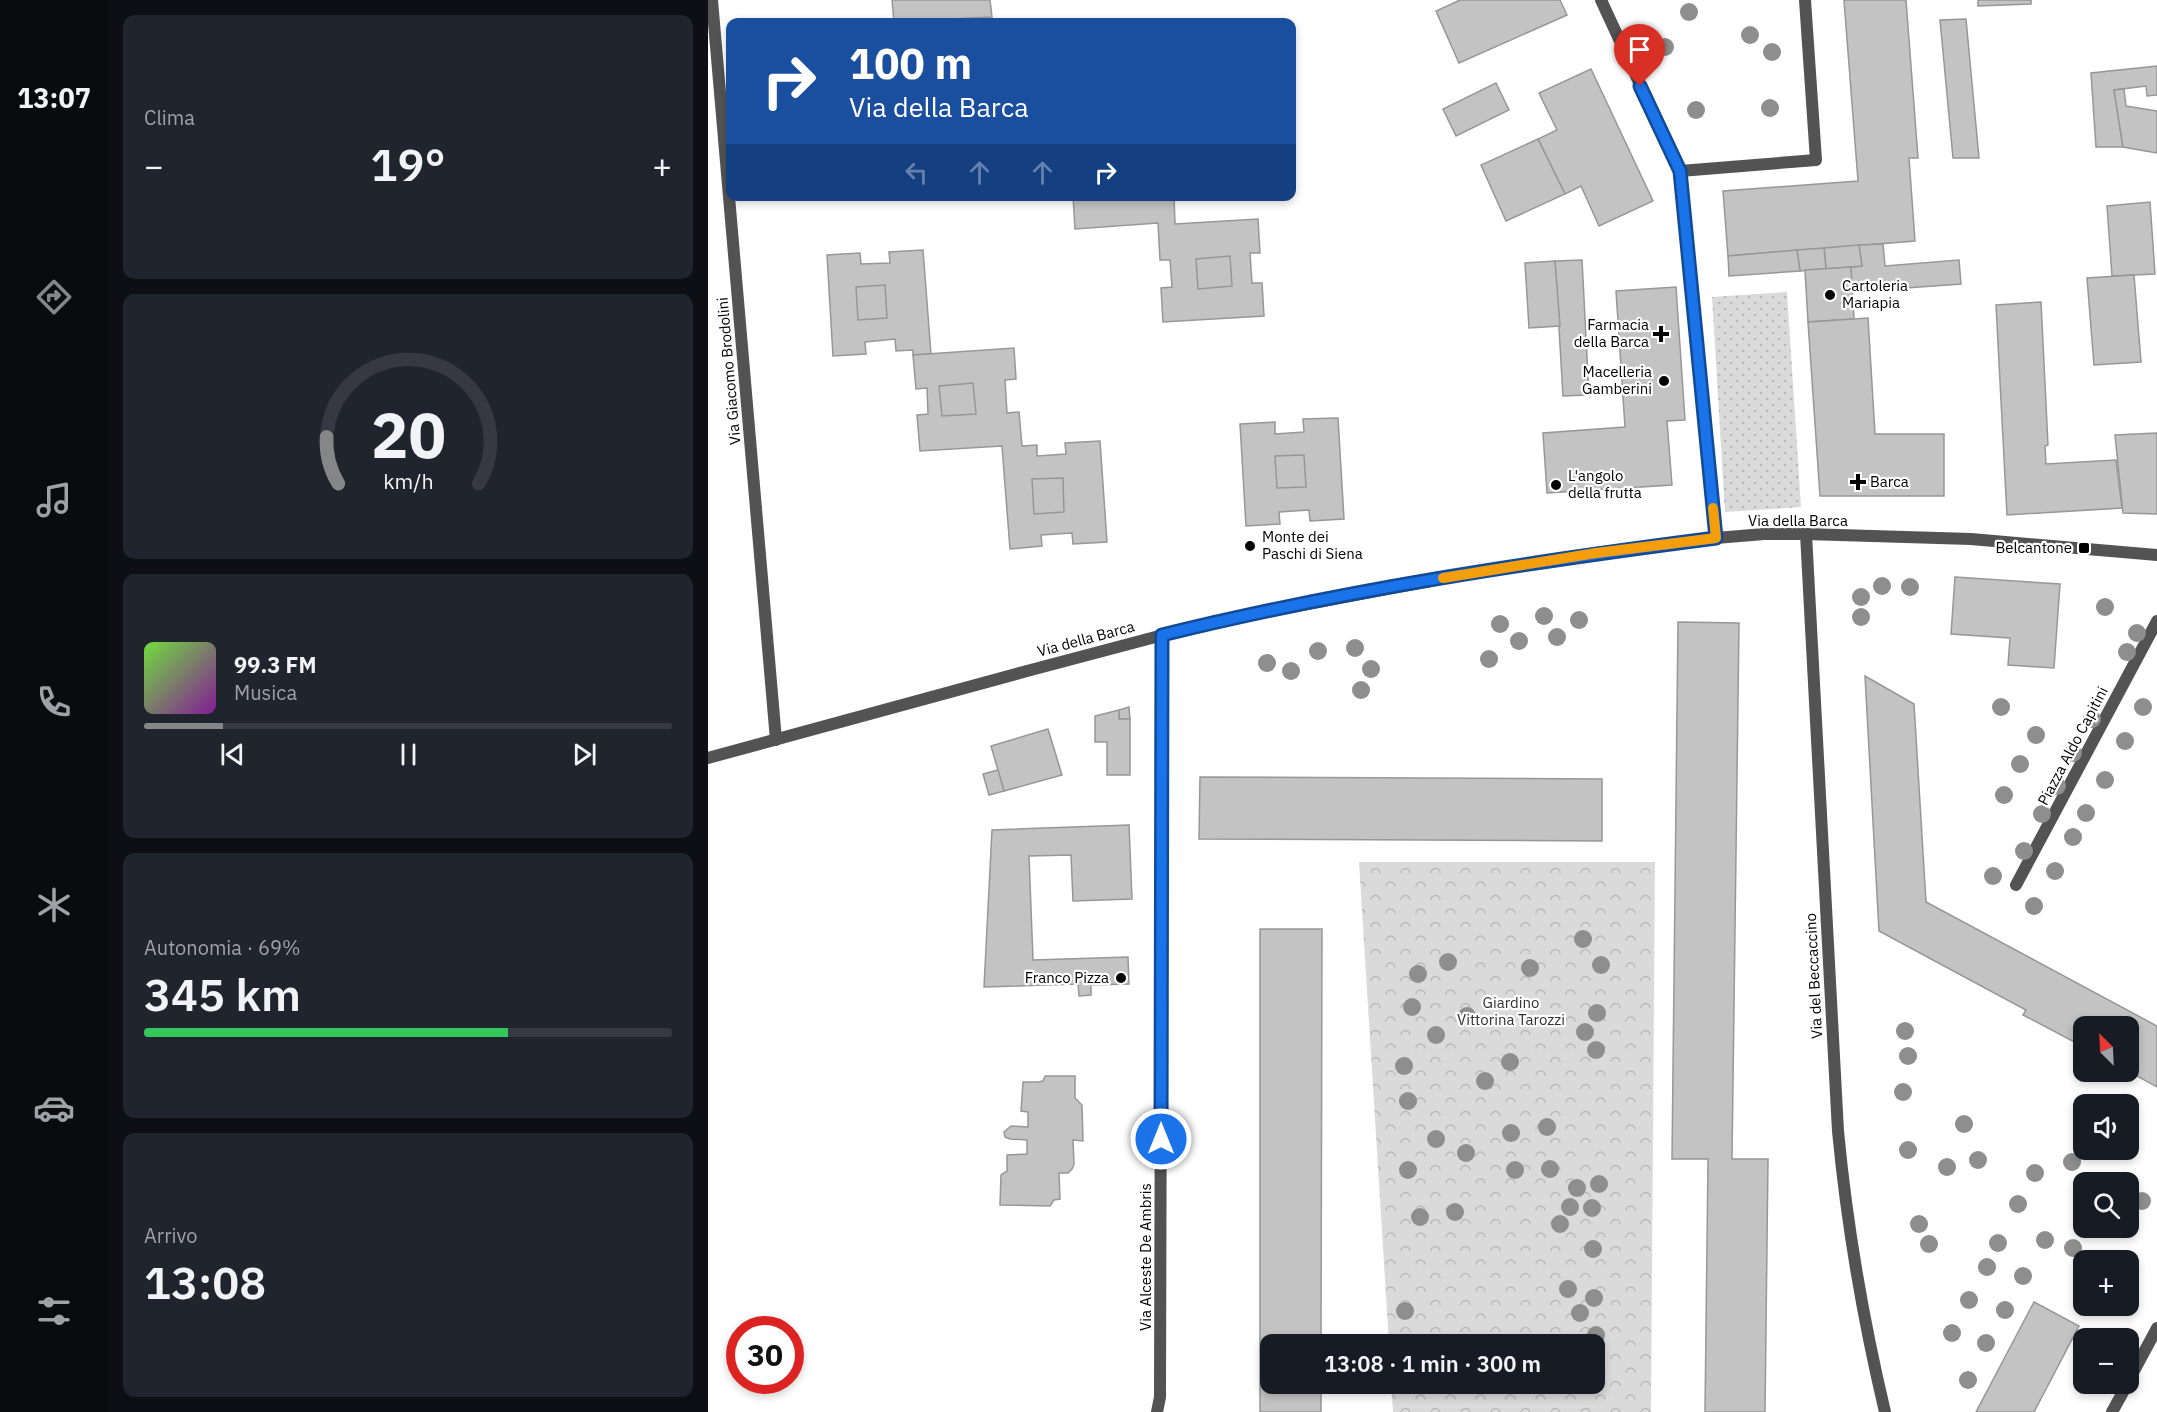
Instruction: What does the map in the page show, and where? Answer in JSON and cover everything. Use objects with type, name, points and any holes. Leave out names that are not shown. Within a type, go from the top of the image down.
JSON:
[{"type":"street","name":"Via Giacomo Brodolini","points":[[712,0],[726,162]]},
{"type":"street","points":[[1601,0],[1680,171],[1716,538]]},
{"type":"street","points":[[1680,171],[1816,160],[1805,0]]},
{"type":"street","name":"Via Giacomo Brodolini","points":[[729,201],[776,740]]},
{"type":"street","name":"Via della Barca","points":[[708,758],[1162,635],[1253,614],[1482,571],[1596,553],[1716,538],[1764,534],[1806,534],[1971,539],[2157,555]]},
{"type":"street","name":"Via del Beccaccino","points":[[1806,534],[1838,1131],[1845,1204],[1856,1277],[1885,1412]]},
{"type":"street","name":"Piazza Aldo Capitini","points":[[2016,885],[2157,621]]},
{"type":"street","name":"Via Alceste De Ambris","points":[[1157,1412],[1161,1373],[1162,635]]},
{"type":"street","points":[[2139,1362],[2157,1328]]},
{"type":"street","points":[[2112,1412],[2122,1394]]},
{"type":"green space","points":[[1787,292],[1801,507],[1725,512],[1712,297]]},
{"type":"green space","name":"Giardino Vittorina Tarozzi","points":[[1359,862],[1655,862],[1651,1412],[1393,1412],[1392,1394],[1605,1394],[1605,1334],[1388,1334]]},
{"type":"building","points":[[892,0],[990,0],[992,17],[972,18],[894,18]]},
{"type":"building","points":[[1460,0],[1560,0],[1567,15],[1459,63],[1436,11]]},
{"type":"building","points":[[1844,0],[1906,0],[1918,158],[1909,158],[1915,241],[1728,256],[1723,191],[1858,181]]},
{"type":"building","points":[[1978,0],[2031,0],[2031,4],[1978,6]]},
{"type":"building","points":[[1966,19],[1979,158],[1953,158],[1940,20]]},
{"type":"building","points":[[2157,66],[2157,95],[2147,96],[2146,86],[2114,90],[2123,147],[2096,147],[2091,73]]},
{"type":"building","points":[[1591,69],[1653,201],[1599,226],[1581,186],[1565,194],[1538,139],[1557,130],[1539,93]]},
{"type":"building","points":[[1496,83],[1509,110],[1456,136],[1443,109]]},
{"type":"building","points":[[2124,89],[2126,106],[2157,111],[2157,153],[2123,147],[2114,90]]},
{"type":"building","points":[[1538,139],[1565,194],[1506,221],[1481,165]]},
{"type":"building","points":[[1073,201],[1174,201],[1175,224],[1258,219],[1260,253],[1250,253],[1252,283],[1262,283],[1264,316],[1163,322],[1161,288],[1172,287],[1170,260],[1160,260],[1158,223],[1075,229]]},
{"type":"building","points":[[2150,202],[2155,274],[2112,276],[2107,206]]},
{"type":"building","points":[[1883,244],[1885,266],[1959,260],[1961,284],[1851,292],[1851,267],[1862,266],[1859,245]]},
{"type":"building","points":[[1859,245],[1862,266],[1826,269],[1824,248]]},
{"type":"building","points":[[1824,248],[1826,269],[1800,271],[1797,250]]},
{"type":"building","points":[[923,250],[931,354],[913,355],[913,350],[896,351],[895,339],[865,342],[866,354],[833,356],[827,255],[860,253],[861,264],[890,263],[889,252]]},
{"type":"building","points":[[1797,250],[1800,271],[1729,276],[1728,256]]},
{"type":"building","points":[[1230,256],[1232,286],[1198,289],[1196,259]]},
{"type":"building","points":[[1582,260],[1589,395],[1563,396],[1555,261]]},
{"type":"building","points":[[1555,261],[1560,326],[1529,328],[1525,263]]},
{"type":"building","points":[[1851,267],[1854,319],[1808,322],[1805,270]]},
{"type":"building","points":[[2134,275],[2141,362],[2094,365],[2087,278]]},
{"type":"building","points":[[885,285],[887,318],[858,320],[856,287]]},
{"type":"building","points":[[1676,287],[1685,420],[1667,421],[1672,485],[1547,493],[1543,433],[1625,427],[1616,291]]},
{"type":"building","points":[[2041,302],[2048,445],[2045,446],[2046,464],[2116,460],[2122,508],[2007,515],[1996,305]]},
{"type":"building","points":[[1868,318],[1875,434],[1944,434],[1944,496],[1820,496],[1808,322]]},
{"type":"building","points":[[1014,348],[1016,379],[1005,380],[1007,413],[1019,412],[1022,446],[1037,445],[1037,456],[1066,454],[1065,443],[1100,441],[1107,542],[1073,544],[1072,533],[1041,535],[1042,546],[1010,549],[1002,446],[920,451],[917,415],[928,414],[927,388],[916,389],[913,355]]},
{"type":"building","points":[[973,383],[976,414],[942,416],[939,386]]},
{"type":"building","points":[[1338,418],[1344,519],[1310,521],[1309,510],[1279,512],[1280,524],[1246,526],[1240,424],[1275,422],[1275,434],[1304,432],[1303,419]]},
{"type":"building","points":[[2157,433],[2157,514],[2123,513],[2115,435]]},
{"type":"building","points":[[1304,455],[1306,487],[1277,488],[1275,456]]},
{"type":"building","points":[[1063,478],[1064,512],[1034,514],[1032,479]]},
{"type":"building","points":[[1955,577],[2060,584],[2054,668],[2008,665],[2010,638],[1951,634]]},
{"type":"building","points":[[1678,622],[1739,623],[1732,1159],[1768,1159],[1765,1412],[1705,1412],[1708,1159],[1672,1159]]},
{"type":"building","points":[[1865,676],[1914,704],[1926,902],[2138,1016],[2073,1016],[2073,1041],[2023,1015],[2026,1010],[1879,931]]},
{"type":"building","points":[[1129,707],[1130,719],[1119,719],[1119,710]]},
{"type":"building","points":[[1119,710],[1119,719],[1130,719],[1130,775],[1107,775],[1107,742],[1095,742],[1095,716]]},
{"type":"building","points":[[1048,729],[1062,775],[1004,791],[991,746]]},
{"type":"building","points":[[998,770],[1004,791],[989,795],[983,774]]},
{"type":"building","points":[[1200,777],[1602,779],[1602,841],[1199,839]]},
{"type":"building","points":[[1129,825],[1132,899],[1073,901],[1071,855],[1029,856],[1033,960],[1128,957],[1129,984],[1091,985],[1091,995],[1079,996],[1078,984],[984,987],[992,830]]},
{"type":"building","points":[[1260,929],[1322,929],[1321,1334],[1260,1334]]},
{"type":"building","points":[[2139,1016],[2157,1026],[2157,1087],[2139,1077]]},
{"type":"building","points":[[1045,1076],[1075,1076],[1075,1098],[1082,1105],[1083,1141],[1073,1140],[1074,1164],[1072,1169],[1068,1173],[1059,1173],[1060,1199],[1054,1200],[1050,1206],[1000,1205],[1001,1175],[1007,1171],[1007,1155],[1027,1154],[1027,1140],[1010,1139],[1005,1137],[1004,1132],[1011,1126],[1028,1127],[1028,1112],[1021,1111],[1023,1082],[1043,1081]]},
{"type":"building","points":[[2034,1302],[2079,1326],[2073,1328],[2073,1337],[2034,1412],[1976,1412]]},
{"type":"building","points":[[1260,1394],[1321,1394],[1321,1412],[1260,1412]]},
{"type":"slow traffic","points":[[1443,578],[1596,553],[1716,538],[1713,508]]},
{"type":"place","name":"Cartoleria Mariapia","points":[[1830,295]]},
{"type":"place","name":"Farmacia della Barca","points":[[1661,334]]},
{"type":"place","name":"Macelleria Gamberini","points":[[1664,381]]},
{"type":"place","name":"Barca","points":[[1858,482]]},
{"type":"place","name":"L'angolo della frutta","points":[[1556,485]]},
{"type":"place","name":"Monte dei Paschi di Siena","points":[[1250,546]]},
{"type":"place","name":"Belcantone","points":[[2084,548]]},
{"type":"place","name":"Franco Pizza","points":[[1121,978]]},
{"type":"route","points":[[1161,1139],[1162,635],[1212,622],[1482,571],[1596,553],[1716,538],[1680,171],[1640,86]]}]
